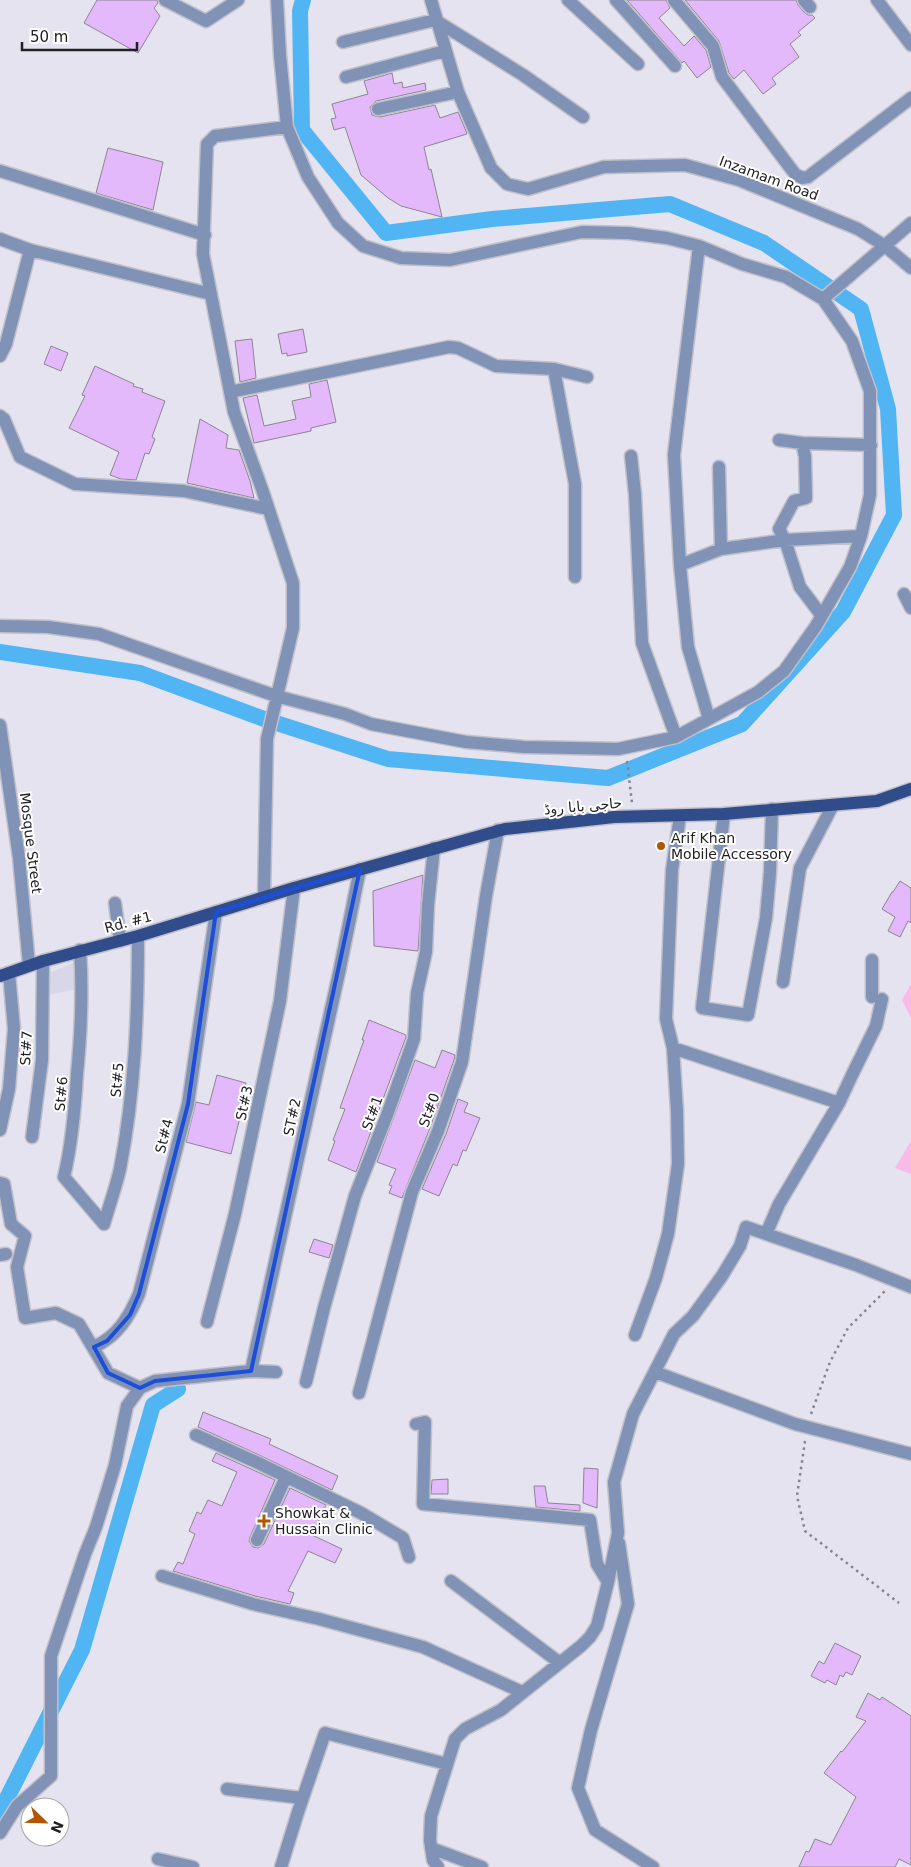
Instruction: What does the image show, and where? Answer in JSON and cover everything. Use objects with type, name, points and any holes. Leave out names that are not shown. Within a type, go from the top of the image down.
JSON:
[{"type":"main road","name":"حاجی بابا روڈ","points":[[264,897],[498,830],[614,817],[724,814],[878,801],[911,789]]},
{"type":"main road","name":"Rd. #1","points":[[5,975],[43,960],[138,936],[264,897]]},
{"type":"street","points":[[165,0],[206,21],[238,0]]},
{"type":"street","points":[[0,626],[48,627],[99,634],[276,698],[345,714],[371,724],[466,742],[524,747],[618,748],[676,738],[758,692],[784,671],[822,616],[850,567],[861,536],[870,495],[870,390],[852,341],[823,299],[786,277],[742,264],[699,246],[667,238],[628,233],[582,232],[450,260],[401,258],[363,246],[338,223],[308,177],[287,127],[276,0]]},
{"type":"street","points":[[378,109],[458,92],[430,0]]},
{"type":"street","points":[[568,0],[638,64]]},
{"type":"street","points":[[616,0],[675,66]]},
{"type":"street","points":[[674,0],[713,46],[722,77],[795,174],[802,178],[808,177],[911,98]]},
{"type":"street","points":[[877,0],[911,45]]},
{"type":"street","points":[[343,42],[435,20],[523,75],[583,117]]},
{"type":"street","points":[[346,77],[445,51]]},
{"type":"street","name":"Inzamam Road","points":[[458,92],[491,168],[507,184],[528,189],[604,167],[686,165],[739,180],[858,229],[885,246],[911,268]]},
{"type":"street","points":[[264,897],[266,743],[293,628],[293,583],[234,412],[203,254],[207,144],[215,136],[287,127]]},
{"type":"street","points":[[0,171],[205,235]]},
{"type":"street","points":[[823,299],[911,223]]},
{"type":"street","points":[[0,239],[30,250],[211,294]]},
{"type":"street","points":[[699,246],[674,455],[680,565],[688,647],[709,719]]},
{"type":"street","points":[[0,356],[6,344],[30,250]]},
{"type":"street","points":[[230,392],[449,347],[458,348],[496,366],[554,368],[587,377]]},
{"type":"street","points":[[554,368],[574,484],[575,577]]},
{"type":"street","points":[[0,416],[4,419],[20,457],[75,484],[184,491],[268,509]]},
{"type":"street","points":[[779,440],[802,443],[871,444]]},
{"type":"street","points":[[802,443],[805,456],[806,498],[794,500],[779,529],[785,540],[800,587],[822,616]]},
{"type":"street","points":[[631,456],[635,494],[642,643],[676,738]]},
{"type":"street","points":[[719,466],[721,549]]},
{"type":"street","points":[[680,565],[721,549],[785,540],[861,536]]},
{"type":"street","points":[[904,594],[911,608]]},
{"type":"street","name":"Mosque Street","points":[[0,725],[19,858],[29,965]]},
{"type":"street","points":[[783,982],[800,868],[833,804]]},
{"type":"street","points":[[724,814],[702,1008],[748,1015],[766,918],[772,810]]},
{"type":"street","points":[[634,1335],[656,1278],[668,1234],[678,1164],[673,1048],[666,1019],[672,870],[680,816]]},
{"type":"street","name":"St#0","points":[[359,1394],[412,1192],[438,1131],[462,1062],[486,896],[498,830]]},
{"type":"street","name":"St#1","points":[[306,1382],[355,1196],[414,1039],[417,993],[426,952],[425,933],[434,848]]},
{"type":"street","name":"ST#2","points":[[251,1372],[339,973],[360,869]]},
{"type":"street","name":"St#3","points":[[207,1322],[236,1214],[280,1001],[294,888]]},
{"type":"street","points":[[115,903],[120,941]]},
{"type":"street","name":"St#4","points":[[94,1347],[107,1341],[130,1316],[139,1294],[188,1104],[216,912]]},
{"type":"street","name":"St#5","points":[[104,1224],[120,1170],[132,1090],[138,977],[138,936]]},
{"type":"street","name":"St#6","points":[[80,950],[82,981],[80,1039],[74,1113],[69,1155],[64,1177],[104,1224]]},
{"type":"street","name":"St#7","points":[[32,1137],[42,1060],[43,960]]},
{"type":"street","points":[[766,1234],[779,1204],[839,1103],[876,1026],[877,998],[872,960]]},
{"type":"street","points":[[0,1130],[9,1089],[14,1029],[5,975]]},
{"type":"street","points":[[673,1048],[839,1103]]},
{"type":"street","points":[[0,1183],[4,1184],[10,1224],[25,1236],[17,1267],[25,1318],[56,1313],[79,1324],[108,1373],[140,1388]]},
{"type":"street","points":[[653,1867],[595,1830],[578,1788],[591,1730],[628,1604],[618,1533],[614,1482],[633,1414],[674,1334],[694,1316],[722,1276],[740,1246],[746,1227],[911,1286]]},
{"type":"street","points":[[0,1833],[17,1806],[50,1776],[51,1656],[110,1483],[127,1406],[140,1388],[155,1381],[251,1372],[276,1372]]},
{"type":"street","points":[[655,1372],[795,1424],[911,1454]]},
{"type":"street","points":[[416,1424],[425,1422],[424,1504],[590,1520],[598,1564],[608,1582]]},
{"type":"street","points":[[196,1435],[361,1513],[403,1538],[409,1557]]},
{"type":"street","points":[[258,1540],[286,1477]]},
{"type":"street","points":[[438,1867],[433,1860],[430,1840],[432,1809],[455,1739],[465,1728],[501,1710],[590,1637],[597,1626],[618,1533]]},
{"type":"street","points":[[162,1576],[253,1604],[319,1619],[423,1647],[522,1692]]},
{"type":"street","points":[[451,1581],[560,1663]]},
{"type":"street","points":[[281,1867],[302,1798],[325,1733],[447,1764]]},
{"type":"street","points":[[227,1789],[302,1798]]},
{"type":"street","points":[[431,1848],[482,1867]]},
{"type":"street","points":[[158,1859],[193,1867]]},
{"type":"path","points":[[627,758],[632,806]]},
{"type":"highlighted area","points":[[360,869],[251,1371],[155,1381],[140,1388],[108,1373],[94,1347],[107,1341],[130,1315],[139,1294],[188,1104],[216,912]]},
{"type":"shaded area","points":[[78,961],[78,989],[48,995],[46,974]]},
{"type":"shaded area","points":[[911,984],[911,1018],[902,1000]]},
{"type":"shaded area","points":[[911,1141],[911,1174],[895,1168]]},
{"type":"building","points":[[97,0],[157,0],[158,3],[154,8],[160,16],[138,53],[84,23]]},
{"type":"building","points":[[627,0],[666,0],[670,8],[659,18],[684,46],[694,36],[706,50],[711,67],[697,78],[684,61],[682,63]]},
{"type":"building","points":[[685,0],[796,0],[804,12],[815,18],[798,32],[801,35],[790,44],[799,57],[772,78],[776,84],[763,94],[744,70],[734,79],[729,73],[719,41]]},
{"type":"building","points":[[392,73],[394,84],[402,82],[403,88],[425,83],[426,90],[376,101],[370,107],[372,115],[380,117],[435,105],[440,118],[458,112],[466,131],[467,134],[424,147],[442,217],[401,206],[388,198],[361,175],[345,127],[334,130],[331,119],[336,118],[332,104],[368,94],[364,81]]},
{"type":"building","points":[[108,148],[163,162],[153,210],[96,193]]},
{"type":"building","points":[[303,329],[307,352],[287,356],[287,353],[282,354],[278,334]]},
{"type":"building","points":[[252,339],[256,378],[240,382],[235,341]]},
{"type":"building","points":[[51,346],[68,353],[61,371],[44,364]]},
{"type":"building","points":[[95,366],[134,384],[133,386],[143,389],[142,392],[165,401],[152,437],[155,439],[149,454],[145,453],[136,480],[121,479],[110,475],[119,452],[69,428],[85,396],[82,395]]},
{"type":"building","points":[[327,380],[336,422],[311,428],[311,431],[254,443],[243,398],[257,395],[264,426],[296,419],[292,401],[311,397],[309,384]]},
{"type":"building","points":[[200,419],[228,435],[226,448],[239,450],[254,498],[187,483]]},
{"type":"building","points":[[423,875],[418,951],[374,946],[373,891]]},
{"type":"building","points":[[900,881],[911,888],[911,923],[908,921],[900,937],[888,931],[895,917],[882,909]]},
{"type":"building","points":[[369,1020],[406,1035],[406,1037],[356,1172],[328,1160],[335,1141],[333,1140],[345,1109],[340,1108],[364,1040],[362,1040]]},
{"type":"building","points":[[442,1050],[455,1055],[454,1060],[430,1128],[402,1198],[389,1193],[392,1186],[389,1185],[396,1169],[377,1162],[415,1060],[435,1068]]},
{"type":"building","points":[[217,1075],[246,1083],[240,1104],[243,1105],[231,1154],[186,1142],[196,1102],[209,1105]]},
{"type":"building","points":[[458,1099],[468,1103],[464,1112],[480,1118],[466,1151],[463,1150],[457,1166],[453,1164],[439,1196],[422,1189],[446,1134]]},
{"type":"building","points":[[314,1239],[333,1245],[329,1258],[309,1252]]},
{"type":"building","points":[[203,1412],[271,1439],[269,1444],[338,1476],[332,1490],[198,1427]]},
{"type":"building","points":[[216,1453],[275,1480],[250,1537],[249,1541],[253,1547],[258,1548],[264,1544],[290,1488],[326,1505],[312,1535],[342,1549],[335,1563],[308,1551],[288,1591],[294,1593],[290,1604],[255,1596],[173,1571],[178,1562],[183,1564],[195,1534],[189,1531],[197,1512],[201,1514],[208,1500],[222,1506],[237,1472],[212,1461]]},
{"type":"building","points":[[584,1468],[598,1469],[597,1508],[583,1503]]},
{"type":"building","points":[[448,1479],[448,1494],[431,1494],[432,1480]]},
{"type":"building","points":[[534,1486],[545,1486],[548,1503],[580,1505],[580,1511],[536,1507]]},
{"type":"building","points":[[835,1643],[861,1656],[852,1675],[846,1672],[843,1677],[840,1675],[836,1685],[827,1680],[825,1683],[811,1676],[819,1661],[824,1664]]},
{"type":"building","points":[[868,1693],[880,1700],[882,1697],[911,1716],[911,1865],[899,1859],[895,1867],[799,1867],[806,1851],[809,1852],[815,1839],[831,1845],[856,1797],[824,1773],[866,1721],[856,1717]]},
{"type":"waterway","points":[[0,652],[140,673],[264,719],[388,759],[608,778],[742,724],[843,612],[894,515],[888,409],[861,309],[764,243],[670,204],[492,219],[386,233],[302,130],[300,11],[303,0]]},
{"type":"waterway","points":[[0,1812],[82,1650],[153,1405],[178,1389]]},
{"type":"place","name":"Arif Khan Mobile Accessory","points":[[661,846]]},
{"type":"place","name":"Showkat & Hussain Clinic","points":[[264,1521]]}]
